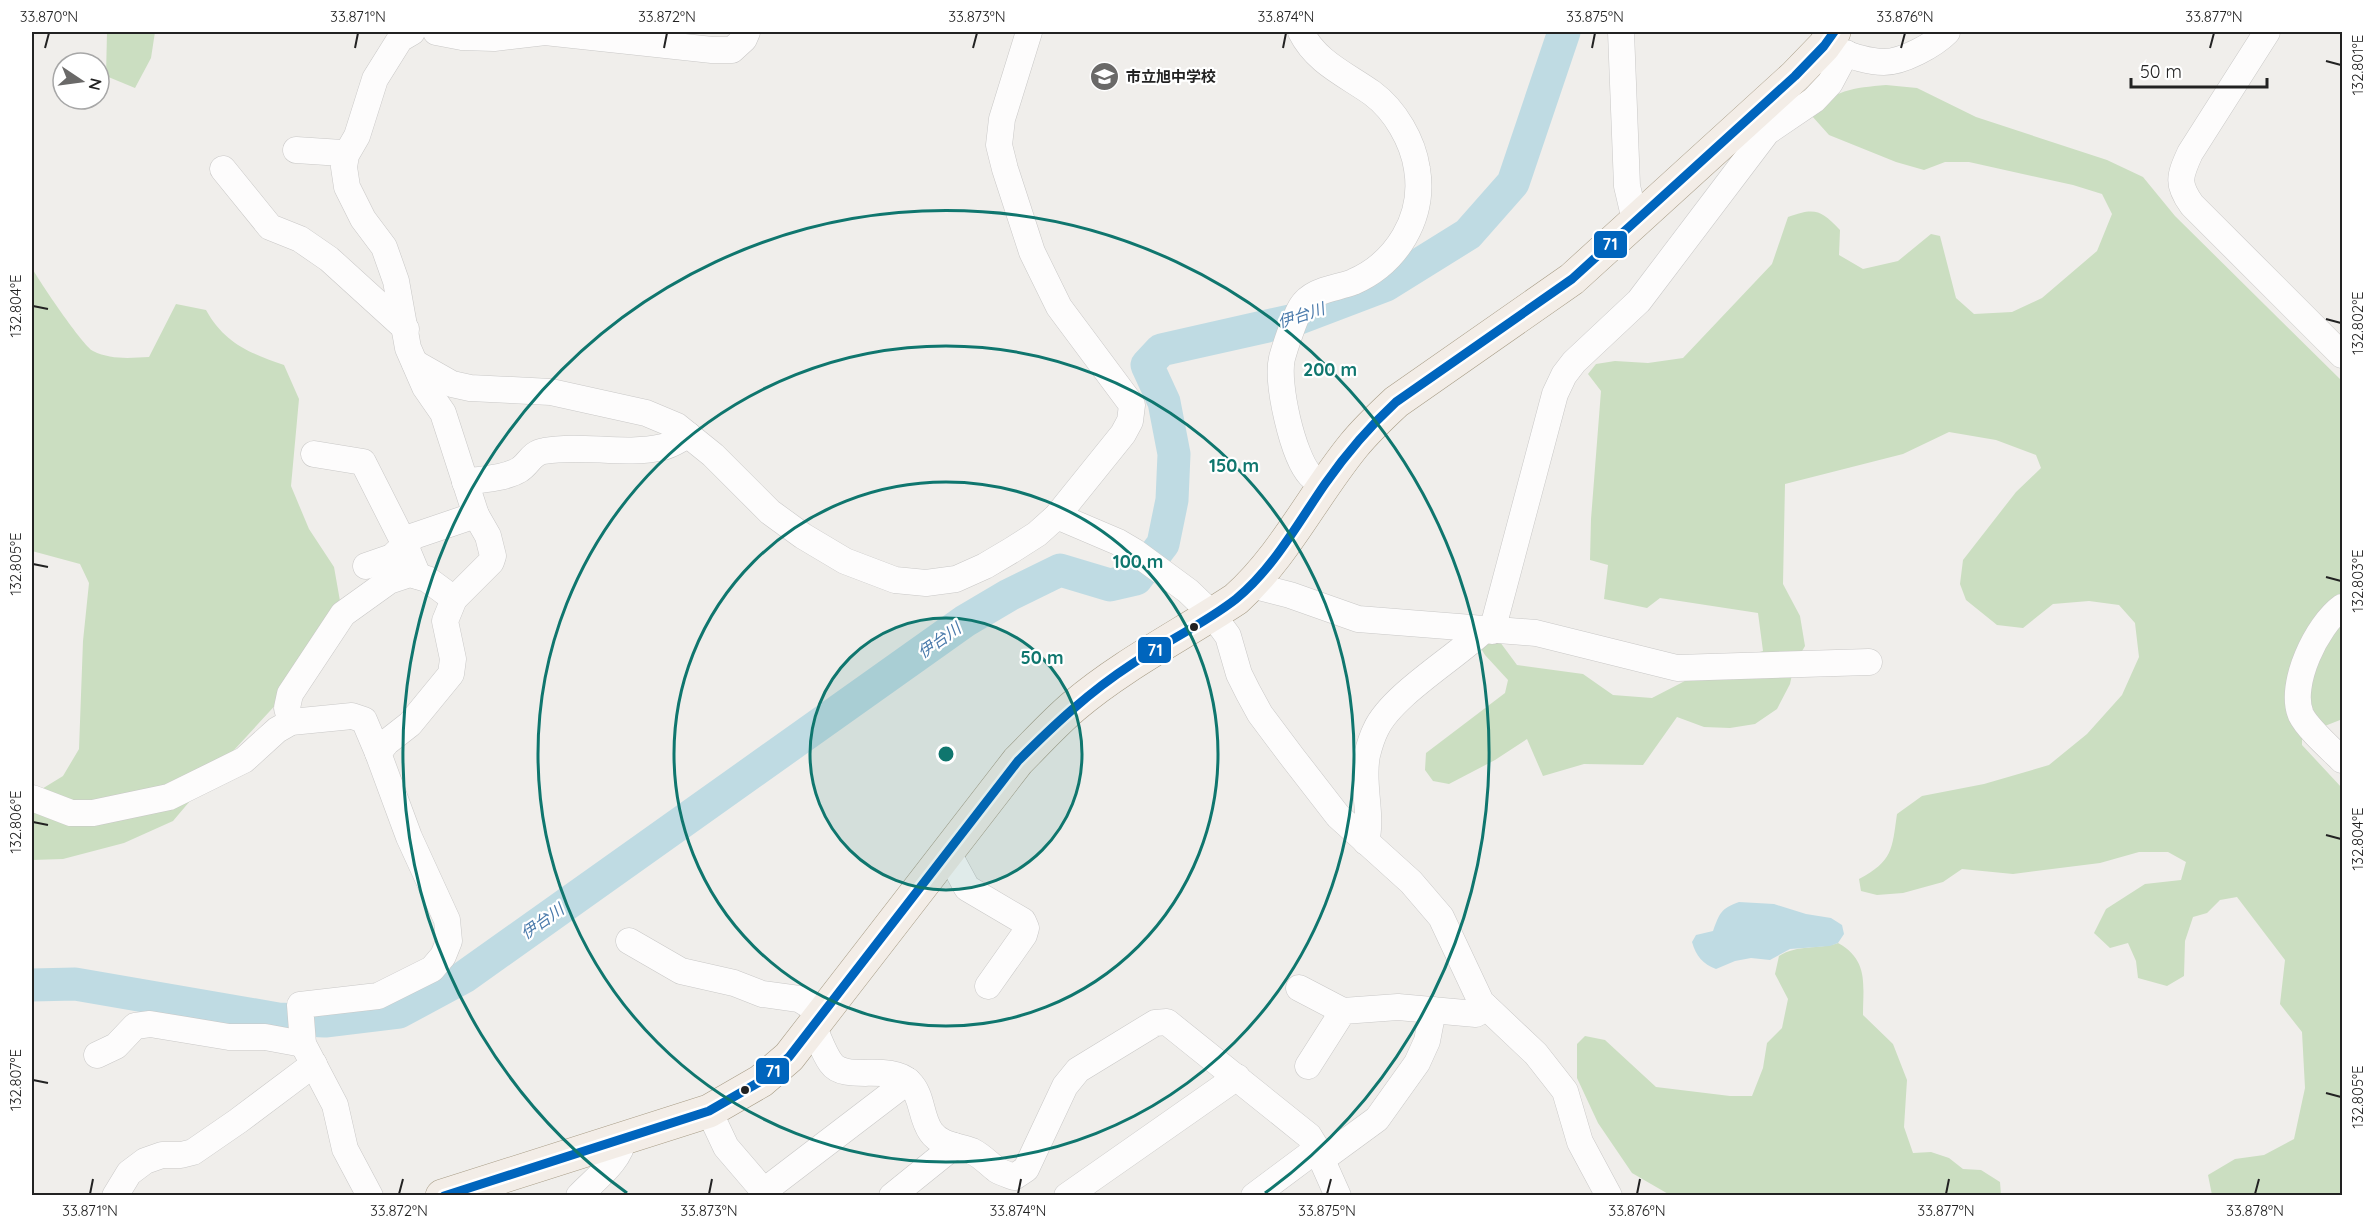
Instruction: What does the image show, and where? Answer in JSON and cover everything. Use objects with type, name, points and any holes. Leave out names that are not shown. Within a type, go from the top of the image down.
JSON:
[{"type":"main road","points":[[442,1196],[624,1137],[710,1112],[761,1082],[789,1057],[1018,761],[1075,705],[1212,614],[1251,585],[1271,563],[1371,425],[1396,402],[1572,279],[1795,76],[1835,44]]},
{"type":"street","points":[[296,150],[340,148],[357,136],[375,79],[400,39],[412,32]]},
{"type":"street","points":[[436,32],[462,37],[494,38],[545,32],[712,50],[732,50],[744,39],[747,32]]},
{"type":"street","points":[[416,363],[452,384],[470,388],[551,393],[646,413],[677,426],[713,455],[770,512],[803,536],[845,561],[895,580],[926,583],[956,579],[985,566],[1037,534],[1057,516],[1123,434],[1130,421],[1132,405],[1059,308],[1032,252],[1005,170],[999,145],[1002,119],[1029,32]]},
{"type":"street","points":[[1301,32],[1307,43],[1329,66],[1373,94],[1392,111],[1407,138],[1418,168],[1419,199],[1410,225],[1397,249],[1377,270],[1351,283],[1319,291],[1302,306],[1282,359],[1282,381],[1290,431],[1303,465],[1311,477],[1326,485]]},
{"type":"street","points":[[1621,32],[1627,186],[1635,220]]},
{"type":"street","points":[[1366,842],[1368,832],[1365,786],[1367,757],[1376,728],[1392,706],[1488,630],[1555,394],[1564,375],[1574,362],[1639,301],[1767,132],[1814,100],[1830,83],[1835,44],[1885,62],[1911,55],[1940,39],[1947,32]]},
{"type":"street","points":[[2267,32],[2190,153],[2181,173],[2182,190],[2192,205],[2343,355]]},
{"type":"street","points":[[340,148],[347,187],[363,219],[384,247],[396,281],[408,348],[425,387],[443,413],[476,515],[488,536],[493,556],[491,562],[454,599],[445,621],[453,658],[451,674],[410,724],[387,742],[378,753]]},
{"type":"street","points":[[224,169],[270,227],[300,239],[329,259],[406,329]]},
{"type":"street","points":[[465,482],[510,474],[521,469],[532,455],[541,451],[576,448],[630,451],[665,447],[688,435]]},
{"type":"street","points":[[314,454],[363,462],[418,576]]},
{"type":"street","points":[[366,566],[392,557],[414,536],[476,515]]},
{"type":"street","points":[[1057,516],[1118,542],[1135,552],[1188,591],[1212,614],[1228,636],[1239,674],[1260,714],[1338,816],[1411,882],[1441,917],[1481,1002],[1536,1054],[1565,1091],[1580,1142],[1610,1196]]},
{"type":"street","points":[[291,722],[287,708],[290,694],[343,614],[389,581],[410,574],[427,579],[454,599]]},
{"type":"street","points":[[1251,585],[1290,595],[1358,619],[1536,633],[1677,668],[1869,662]]},
{"type":"street","points":[[2343,607],[2336,611],[2316,639],[2304,662],[2297,700],[2302,717],[2343,760]]},
{"type":"street","points":[[32,798],[71,813],[93,813],[169,797],[244,760],[277,730],[291,722],[352,716],[364,720],[409,837],[447,920],[449,941],[443,956],[432,969],[378,996],[300,1005],[305,1038],[335,1105],[345,1149],[370,1196]]},
{"type":"street","points":[[946,854],[967,888],[1023,921],[1026,927],[1024,935],[988,986]]},
{"type":"street","points":[[628,941],[681,971],[734,983],[762,994],[799,999],[818,1020],[832,1065],[841,1071],[888,1072],[908,1081],[918,1094],[924,1119],[931,1132],[939,1140],[973,1152],[987,1160],[999,1171],[1014,1177],[1026,1169],[1065,1086],[1078,1070],[1155,1023],[1167,1022],[1309,1136],[1338,1196]]},
{"type":"street","points":[[1299,988],[1343,1011],[1398,1008],[1476,1014],[1486,1007]]},
{"type":"street","points":[[1254,1196],[1377,1119],[1417,1063],[1427,1041],[1433,1010]]},
{"type":"street","points":[[1308,1066],[1343,1011]]},
{"type":"street","points":[[97,1055],[116,1046],[135,1026],[150,1024],[229,1037],[305,1038]]},
{"type":"street","points":[[115,1196],[129,1173],[145,1161],[162,1155],[181,1155],[193,1152],[238,1121],[305,1038]]},
{"type":"street","points":[[1067,1196],[1237,1077]]},
{"type":"street","points":[[710,1112],[726,1147],[766,1193],[908,1081]]},
{"type":"street","points":[[588,1192],[617,1158],[622,1150],[624,1137]]},
{"type":"street","points":[[892,1196],[954,1146]]},
{"type":"green space","points":[[107,32],[155,32],[151,58],[135,88],[111,78],[111,51],[107,51]]},
{"type":"green space","points":[[1886,85],[1917,88],[1976,117],[2107,160],[2143,177],[2175,216],[2342,381],[2342,722],[2340,720],[2302,735],[2302,745],[2342,788],[2342,1195],[2212,1195],[2208,1175],[2235,1159],[2264,1155],[2294,1139],[2305,1088],[2302,1032],[2280,1004],[2285,960],[2237,897],[2220,900],[2207,913],[2193,917],[2185,941],[2184,976],[2167,986],[2138,978],[2136,961],[2128,943],[2110,948],[2094,933],[2106,909],[2145,884],[2181,880],[2186,862],[2168,852],[2139,852],[2100,863],[2013,874],[1962,869],[1943,882],[1903,893],[1877,895],[1861,891],[1859,879],[1879,866],[1889,853],[1897,814],[1922,796],[1984,784],[2049,765],[2087,734],[2122,695],[2139,657],[2135,623],[2119,605],[2089,601],[2053,604],[2023,628],[1997,625],[1966,600],[1960,584],[1963,560],[2016,492],[2041,468],[2036,455],[1996,440],[1949,432],[1903,454],[1785,484],[1783,584],[1800,616],[1805,646],[1794,665],[1790,684],[1777,709],[1755,724],[1730,728],[1704,727],[1677,717],[1643,765],[1584,764],[1543,776],[1527,739],[1495,760],[1449,784],[1433,781],[1425,770],[1426,753],[1505,693],[1508,680],[1480,647],[1486,637],[1500,642],[1517,665],[1583,674],[1613,695],[1652,698],[1712,667],[1763,651],[1758,613],[1660,598],[1647,608],[1604,599],[1608,565],[1590,560],[1601,391],[1588,374],[1596,364],[1615,361],[1648,363],[1683,358],[1772,264],[1788,217],[1805,212],[1817,212],[1828,218],[1840,230],[1839,255],[1863,269],[1898,261],[1931,234],[1940,236],[1956,298],[1974,314],[2012,312],[2042,298],[2097,251],[2112,214],[2102,194],[2073,185],[1969,162],[1945,162],[1924,170],[1896,162],[1829,135],[1812,116],[1836,95],[1864,87]]},
{"type":"green space","points":[[32,268],[80,338],[93,351],[100,354],[121,358],[149,357],[176,304],[206,310],[221,331],[239,346],[284,365],[299,399],[291,486],[309,529],[334,567],[340,601],[281,699],[173,821],[124,843],[63,859],[32,860],[32,795],[63,776],[79,749],[83,641],[89,583],[80,564],[32,551]]},
{"type":"green space","points":[[1838,943],[1855,957],[1860,965],[1863,984],[1863,1015],[1893,1044],[1907,1080],[1904,1127],[1913,1153],[1931,1152],[1949,1158],[1963,1169],[1981,1170],[2000,1182],[2001,1195],[1670,1195],[1632,1173],[1598,1123],[1577,1078],[1577,1044],[1585,1036],[1605,1040],[1656,1087],[1730,1096],[1752,1096],[1763,1068],[1767,1043],[1782,1028],[1788,999],[1775,974],[1779,956],[1801,948]]},
{"type":"water","points":[[1739,902],[1774,904],[1806,914],[1831,918],[1842,925],[1844,934],[1838,943],[1830,946],[1790,949],[1770,960],[1751,958],[1735,961],[1716,969],[1701,959],[1692,942],[1696,935],[1713,931],[1722,912]]},
{"type":"waterway","name":"伊台川","points":[[32,985],[75,984],[278,1019],[325,1021],[399,1012],[464,977],[965,621],[1009,595],[1060,570],[1110,585],[1136,579],[1163,544],[1172,500],[1174,454],[1164,402],[1147,365],[1161,350],[1294,320],[1386,285],[1468,234],[1513,183],[1564,32]]},
{"type":"transit line","name":"71","points":[[444,1196],[709,1111],[761,1081],[789,1057],[1018,761],[1031,748],[1072,709],[1116,675],[1211,617],[1236,599],[1273,560],[1350,451],[1396,402],[1572,279],[1795,76],[1824,46],[1834,32]]},
{"type":"place","name":"市立旭中学校","points":[[1105,77]]}]
